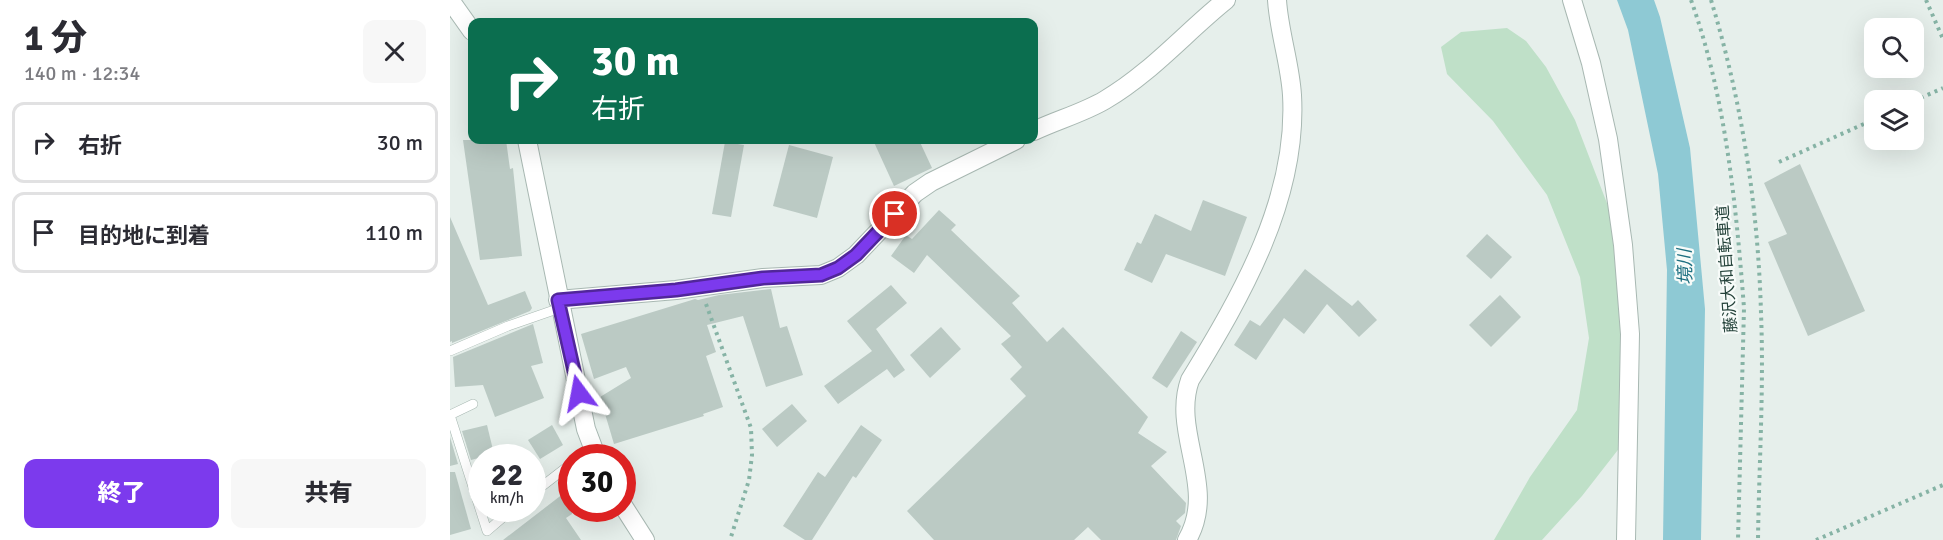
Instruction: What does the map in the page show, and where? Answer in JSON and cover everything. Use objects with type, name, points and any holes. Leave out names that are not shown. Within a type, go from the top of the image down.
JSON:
[{"type":"street","points":[[450,0],[468,25]]},
{"type":"street","points":[[1038,129],[1103,101],[1118,92],[1227,0]]},
{"type":"street","points":[[1187,540],[1197,509],[1198,481],[1187,428],[1184,395],[1190,380],[1243,290],[1279,197],[1288,155],[1292,97],[1277,0]]},
{"type":"street","points":[[1572,0],[1592,63],[1608,139],[1623,245],[1630,334],[1626,540]]},
{"type":"street","points":[[527,144],[586,429],[592,444]]},
{"type":"street","points":[[559,304],[763,278],[821,275],[838,268],[873,238],[915,193],[955,168],[1007,144]]},
{"type":"street","points":[[634,522],[645,540]]},
{"type":"lane","points":[[450,351],[559,304]]},
{"type":"lane","points":[[468,471],[450,415],[473,405]]},
{"type":"lane","points":[[546,483],[558,474]]},
{"type":"lane","points":[[484,522],[487,531],[498,522]]},
{"type":"path","name":"藤沢大和自転車道","points":[[1691,0],[1717,98],[1728,161],[1741,269],[1744,308],[1738,540]]},
{"type":"path","points":[[1711,0],[1741,117],[1757,235],[1762,357],[1758,540]]},
{"type":"path","points":[[1926,0],[1943,39]]},
{"type":"path","points":[[1924,97],[1943,88]]},
{"type":"path","points":[[1779,162],[1864,124]]},
{"type":"path","points":[[699,287],[751,428],[752,455],[749,480],[730,540]]},
{"type":"path","points":[[1816,540],[1943,485]]},
{"type":"green space","points":[[1507,28],[1526,41],[1546,67],[1575,120],[1623,245],[1628,437],[1582,496],[1542,540],[1494,540],[1530,477],[1577,410],[1589,338],[1580,277],[1547,195],[1493,121],[1447,74],[1441,47],[1461,32]]},
{"type":"water","name":"境川","points":[[1617,0],[1654,0],[1660,17],[1690,148],[1705,309],[1701,540],[1663,540],[1667,270],[1658,174],[1628,30]]},
{"type":"building","points":[[463,140],[468,140],[468,144],[507,144],[510,169],[513,168],[522,256],[480,260]]},
{"type":"building","points":[[725,144],[744,145],[731,217],[712,214]]},
{"type":"building","points":[[875,144],[921,144],[932,168],[894,186]]},
{"type":"building","points":[[789,145],[833,157],[817,218],[773,206]]},
{"type":"building","points":[[1800,164],[1865,311],[1808,336],[1768,242],[1787,234],[1764,183]]},
{"type":"building","points":[[1203,200],[1247,217],[1225,276],[1166,254],[1152,283],[1124,270],[1137,242],[1141,244],[1155,214],[1191,231]]},
{"type":"building","points":[[939,210],[956,225],[951,230],[1020,296],[1012,303],[1047,342],[1063,327],[1148,417],[1138,433],[1167,452],[1151,466],[1186,503],[1185,513],[1176,521],[1181,526],[1176,540],[1101,540],[1088,527],[1074,540],[934,540],[907,511],[1026,396],[1010,379],[1022,367],[1001,344],[1011,336],[927,255],[914,273],[891,256],[906,235],[912,239]]},
{"type":"building","points":[[450,217],[488,305],[525,291],[532,308],[530,311],[452,343],[450,342]]},
{"type":"building","points":[[1487,234],[1512,257],[1491,279],[1466,256]]},
{"type":"building","points":[[1305,269],[1352,306],[1358,300],[1377,320],[1359,337],[1327,304],[1304,334],[1284,318],[1256,360],[1234,345],[1250,320],[1260,326]]},
{"type":"building","points":[[891,285],[907,303],[876,329],[905,370],[894,378],[887,369],[838,404],[824,386],[872,351],[847,321]]},
{"type":"building","points":[[771,289],[780,328],[787,326],[803,375],[766,387],[743,316],[707,325],[716,352],[706,356],[723,407],[703,414],[704,416],[614,444],[600,397],[631,378],[626,367],[594,379],[581,334],[695,299]]},
{"type":"building","points":[[1500,295],[1521,317],[1491,347],[1469,325]]},
{"type":"building","points":[[533,324],[543,363],[531,366],[544,398],[495,417],[483,385],[455,387],[453,357]]},
{"type":"building","points":[[941,327],[961,349],[930,378],[910,355]]},
{"type":"building","points":[[1181,331],[1197,342],[1167,388],[1152,378]]},
{"type":"building","points":[[792,404],[807,421],[777,447],[762,429]]},
{"type":"building","points":[[487,425],[492,444],[468,444],[468,450],[462,431]]},
{"type":"building","points":[[552,425],[562,444],[558,444],[558,448],[546,455],[546,444],[531,444],[528,440]]},
{"type":"building","points":[[861,425],[882,440],[856,478],[853,476],[812,540],[805,540],[783,526],[818,472],[825,477]]},
{"type":"building","points":[[450,437],[458,464],[450,466]]},
{"type":"building","points":[[450,472],[455,472],[471,529],[450,535]]},
{"type":"building","points":[[558,498],[558,522],[569,522],[581,540],[503,540],[526,522],[546,522],[546,507]]},
{"type":"route","points":[[579,393],[558,300],[676,290],[763,278],[821,275],[838,268],[856,255],[895,214]]}]
